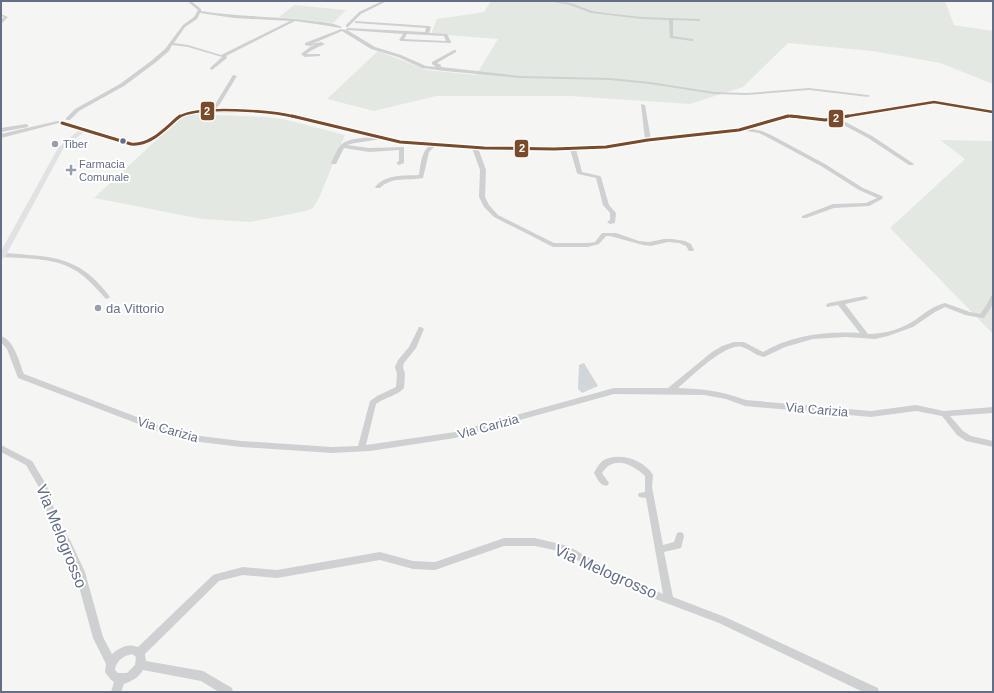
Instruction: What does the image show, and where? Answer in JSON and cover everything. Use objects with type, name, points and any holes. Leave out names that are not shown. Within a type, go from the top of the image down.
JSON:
[{"type":"main road","points":[[64,122],[90,133],[131,144],[143,144],[156,137],[183,115],[196,112],[256,111],[278,113],[400,142],[475,148],[573,149],[615,146],[648,140],[743,129],[789,116],[816,120],[934,102],[957,104],[993,112]]},
{"type":"main road","points":[[64,122],[72,138]]},
{"type":"main road","points":[[2,256],[61,148],[83,130]]},
{"type":"main road","points":[[72,138],[90,133]]},
{"type":"street","points":[[189,1],[200,10],[199,12]]},
{"type":"street","points":[[318,55],[305,56],[303,54],[312,48],[323,44],[306,45],[344,29],[360,13],[384,1]]},
{"type":"street","points":[[551,1],[571,4],[591,12],[605,14],[642,18],[699,20]]},
{"type":"street","points":[[199,12],[228,17],[293,21],[363,31],[405,33],[426,34],[446,35],[449,42],[401,40],[405,33]]},
{"type":"street","points":[[1,136],[64,122],[77,110],[122,85],[153,62],[172,44],[184,26],[196,18],[199,12]]},
{"type":"street","points":[[1,15],[6,17],[1,23]]},
{"type":"street","points":[[671,19],[671,37],[692,40]]},
{"type":"street","points":[[172,44],[188,46],[222,56],[293,21]]},
{"type":"street","points":[[356,22],[429,28],[426,34]]},
{"type":"street","points":[[363,31],[367,23]]},
{"type":"street","points":[[344,29],[375,48],[404,57],[417,65],[432,69],[438,68],[520,77],[610,79],[650,83],[714,93],[747,94],[809,89],[868,96]]},
{"type":"street","points":[[438,68],[439,66],[434,63],[454,52]]},
{"type":"street","points":[[212,69],[224,58],[222,56]]},
{"type":"street","points":[[211,112],[218,104],[235,76]]},
{"type":"street","points":[[643,105],[648,140]]},
{"type":"street","points":[[834,118],[865,134],[911,164]]},
{"type":"street","points":[[1,130],[64,122]]},
{"type":"street","points":[[743,129],[760,132],[769,136],[823,165],[861,189],[880,197],[879,199],[867,204],[833,206],[804,217]]},
{"type":"street","points":[[334,164],[343,146],[349,142],[374,140],[380,138]]},
{"type":"street","points":[[378,187],[381,182],[390,179],[421,177],[426,152],[433,145]]},
{"type":"street","points":[[343,146],[368,150],[402,148],[402,162],[399,163]]},
{"type":"street","points":[[475,148],[483,170],[482,197],[486,206],[496,216],[553,245],[572,244],[585,246],[597,243],[604,234],[613,234],[650,244],[660,241],[681,242],[688,245],[691,250]]},
{"type":"street","points":[[573,149],[580,173],[598,177],[606,205],[613,213],[614,222],[610,222]]},
{"type":"street","points":[[2,256],[51,260],[68,265],[80,270],[107,297]]},
{"type":"street","points":[[829,305],[865,298]]},
{"type":"street","points":[[670,391],[707,358],[730,345],[742,344],[758,354],[764,355],[773,348],[787,342],[807,338],[845,335],[886,335],[913,324],[945,305],[952,306],[969,314],[982,316],[993,298]]},
{"type":"street","points":[[840,303],[866,336]]},
{"type":"street","points":[[361,449],[373,403],[400,388],[400,362],[412,348],[421,329]]},
{"type":"street","name":"Via Carizia","points":[[1,338],[10,348],[21,376],[165,431],[192,438],[241,444],[332,450],[361,449],[455,435],[614,391],[704,392],[728,396],[745,403],[871,414],[916,408],[944,414],[993,410]]},
{"type":"street","points":[[944,414],[960,433],[969,439],[993,444]]},
{"type":"street","name":"Via Melogrosso","points":[[1,448],[30,463],[44,488],[54,522],[67,543],[80,572],[98,638],[111,663]]},
{"type":"street","points":[[605,483],[598,473],[606,464],[623,460],[639,466],[649,476],[646,495],[660,549],[669,600]]},
{"type":"street","points":[[660,549],[678,545],[680,536]]},
{"type":"street","name":"Via Melogrosso","points":[[139,653],[216,578],[243,570],[277,574],[380,556],[413,565],[435,566],[504,542],[535,542],[565,549],[616,577],[669,600],[722,620],[874,692]]},
{"type":"street","points":[[132,650],[139,653],[142,660],[141,665],[135,673],[120,679],[112,676],[110,672],[111,663],[122,652],[132,650]]},
{"type":"street","points":[[141,665],[203,676],[228,692]]},
{"type":"street","points":[[116,692],[120,679]]},
{"type":"shaded area","points":[[491,1],[945,1],[954,25],[993,31],[993,84],[940,63],[872,51],[788,43],[743,87],[690,104],[569,96],[436,96],[374,111],[327,99],[378,51],[427,70],[476,75],[498,39],[431,34],[437,19],[484,12]]},
{"type":"shaded area","points":[[294,5],[346,10],[333,23],[279,17]]},
{"type":"shaded area","points":[[191,114],[283,119],[345,135],[319,198],[313,208],[306,211],[250,222],[202,219],[94,198],[180,118]]},
{"type":"shaded area","points":[[940,140],[993,141],[993,334],[890,228],[965,159]]},
{"type":"shaded area","points":[[584,363],[598,386],[582,393],[578,389],[579,365]]},
{"type":"transit line","name":"2","points":[[62,123],[131,144],[140,145],[149,142],[180,116],[189,113],[201,111],[255,111],[278,113],[400,142],[484,148],[554,149],[606,147],[648,140],[739,130],[789,116],[825,120],[934,102],[993,112]]},
{"type":"place","name":"Tiber","points":[[55,144]]},
{"type":"place","name":"Farmacia Comunale","points":[[71,170]]},
{"type":"place","name":"da Vittorio","points":[[98,308]]}]
